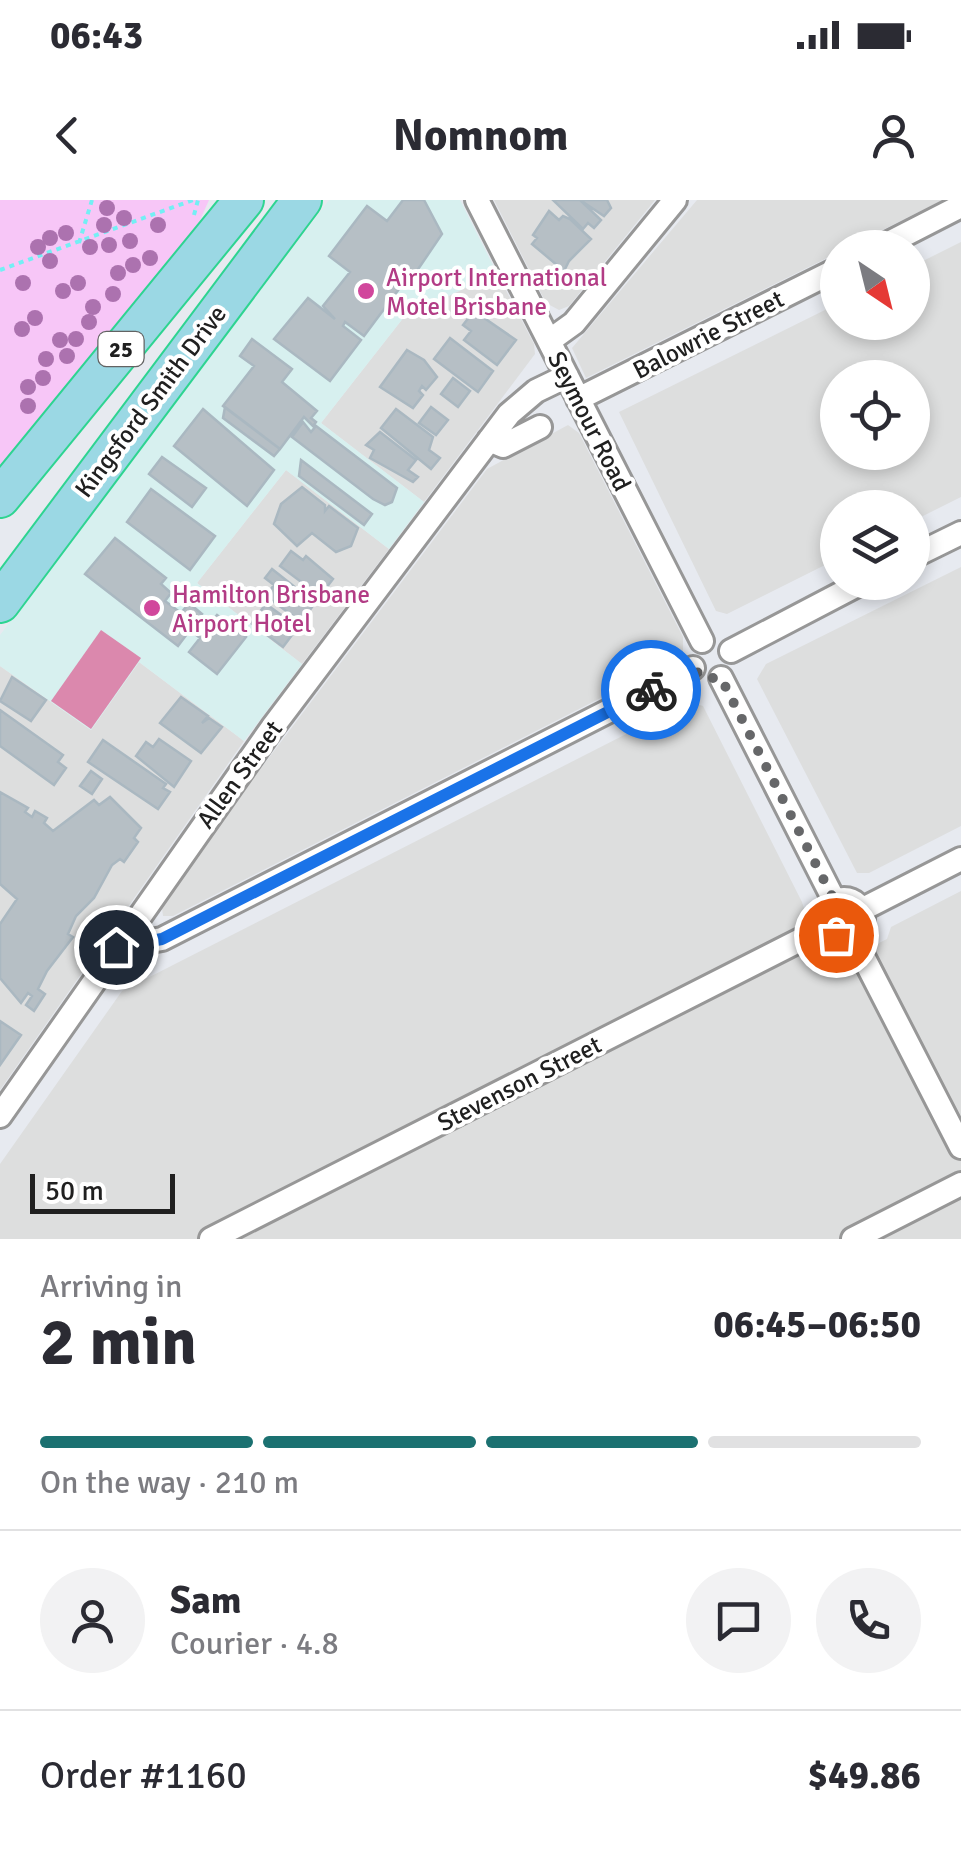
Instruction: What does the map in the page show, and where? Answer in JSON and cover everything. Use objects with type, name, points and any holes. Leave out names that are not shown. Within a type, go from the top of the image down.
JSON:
[{"type":"highway","name":"Kingsford Smith Drive","points":[[0,498],[244,200]]},
{"type":"highway","name":"Kingsford Smith Drive","points":[[0,602],[293,211]]},
{"type":"street","points":[[253,200],[293,211]]},
{"type":"street","name":"Seymour Road","points":[[477,200],[702,641]]},
{"type":"street","points":[[550,341],[574,322],[675,200]]},
{"type":"street","points":[[914,230],[961,206]]},
{"type":"street","name":"Balowrie Street","points":[[578,399],[820,277]]},
{"type":"street","name":"Allen Street","points":[[0,1116],[272,728],[489,440],[527,397],[567,376]]},
{"type":"street","points":[[489,440],[503,446],[540,427]]},
{"type":"street","points":[[930,548],[961,533]]},
{"type":"street","points":[[731,650],[828,600]]},
{"type":"street","points":[[721,678],[702,678],[694,668],[692,656],[702,641],[715,639],[731,650]]},
{"type":"street","points":[[721,678],[732,663],[731,650]]},
{"type":"street","points":[[116,947],[162,939],[694,668]]},
{"type":"street","points":[[721,678],[835,902]]},
{"type":"street","points":[[862,910],[961,859]]},
{"type":"street","points":[[853,901],[862,910],[861,927],[852,935],[836,935],[828,926],[827,910],[835,902],[853,901]]},
{"type":"street","name":"Stevenson Street","points":[[211,1239],[828,926]]},
{"type":"street","points":[[852,935],[961,1147]]},
{"type":"street","points":[[853,1239],[961,1184]]},
{"type":"path","points":[[79,243],[92,200]]},
{"type":"path","points":[[0,270],[193,200]]},
{"type":"shaded area","points":[[0,200],[209,200],[197,227],[0,466]]},
{"type":"shaded area","points":[[329,200],[460,200],[497,273],[404,317],[321,423],[424,502],[389,549],[286,470],[197,583],[302,664],[244,741],[139,662],[91,730],[0,666],[0,635]]},
{"type":"shaded area","points":[[494,200],[655,200],[569,306],[559,310],[546,303]]},
{"type":"shaded area","points":[[697,200],[943,200],[882,230],[820,230],[820,261],[586,378],[572,348]]},
{"type":"shaded area","points":[[961,242],[961,497],[930,512],[930,490],[820,490],[820,568],[727,614],[716,611],[619,412],[820,312],[820,340],[930,340],[930,258]]},
{"type":"shaded area","points":[[497,273],[534,344],[535,354],[424,502],[321,423],[404,317]]},
{"type":"shaded area","points":[[568,425],[579,433],[683,637],[683,656],[173,916],[163,916],[162,908],[246,788],[487,469]]},
{"type":"shaded area","points":[[286,470],[389,549],[302,664],[197,583]]},
{"type":"shaded area","points":[[961,567],[961,826],[869,873],[857,873],[757,679],[766,664],[895,600],[930,600],[930,582]]},
{"type":"shaded area","points":[[101,630],[141,658],[91,729],[51,701]]},
{"type":"shaded area","points":[[139,662],[244,741],[0,1090],[0,666],[91,730]]},
{"type":"shaded area","points":[[689,702],[703,706],[802,902],[821,963],[835,965],[887,939],[891,927],[961,891],[961,1239],[0,1239],[0,1164],[122,991]]},
{"type":"building","name":"Airport International Motel Brisbane","points":[[403,200],[424,200],[442,234],[408,284],[405,281],[364,336],[345,322],[343,326],[361,340],[330,381],[274,339],[308,298],[335,319],[323,306],[350,272],[329,256],[367,206],[387,221]]},
{"type":"building","points":[[553,200],[580,200],[601,220],[594,228],[588,223],[583,229]]},
{"type":"building","points":[[580,200],[607,200],[611,208],[604,216]]},
{"type":"building","points":[[549,211],[559,220],[563,216],[570,219],[591,239],[564,271],[532,244],[537,238],[533,235]]},
{"type":"building","points":[[474,311],[516,340],[497,365],[464,340],[471,331],[463,325]]},
{"type":"building","points":[[450,338],[493,371],[478,392],[434,359]]},
{"type":"building","points":[[252,339],[292,369],[282,382],[317,411],[311,418],[316,422],[313,426],[304,417],[280,449],[223,406],[254,366],[240,356]]},
{"type":"building","points":[[407,350],[424,360],[437,377],[426,390],[422,386],[419,391],[423,395],[413,408],[380,387]]},
{"type":"building","points":[[453,378],[470,391],[458,407],[441,394]]},
{"type":"building","points":[[225,407],[280,449],[274,456],[223,418]]},
{"type":"building","points":[[431,407],[448,420],[436,435],[419,423]]},
{"type":"building","points":[[203,409],[274,470],[247,506],[174,446]]},
{"type":"building","points":[[396,409],[433,437],[429,450],[440,458],[431,469],[381,428]]},
{"type":"building","points":[[303,422],[311,432],[316,426],[397,488],[392,502],[385,505],[373,499],[292,437]]},
{"type":"building","points":[[380,432],[416,460],[408,470],[418,477],[413,482],[370,458],[374,450],[366,445]]},
{"type":"building","points":[[162,457],[206,488],[192,507],[149,474]]},
{"type":"building","points":[[301,460],[372,514],[364,525],[299,476]]},
{"type":"building","points":[[302,487],[325,505],[325,511],[329,506],[358,528],[351,546],[336,552],[312,533],[297,546],[274,524],[281,504]]},
{"type":"building","points":[[151,489],[215,536],[190,570],[127,522]]},
{"type":"building","name":"Hamilton Brisbane Airport Hotel","points":[[115,538],[166,578],[161,584],[171,593],[165,601],[181,613],[189,603],[202,614],[195,623],[204,631],[217,615],[246,637],[217,674],[189,652],[200,638],[190,630],[178,646],[85,574]]},
{"type":"building","points":[[291,551],[303,560],[306,556],[333,579],[320,596],[280,566]]},
{"type":"building","points":[[272,569],[315,603],[301,622],[266,596],[274,585],[265,578]]},
{"type":"building","points":[[266,604],[298,627],[283,647],[251,623]]},
{"type":"building","points":[[12,677],[46,700],[31,721],[0,701]]},
{"type":"building","points":[[181,697],[208,716],[202,723],[209,718],[222,727],[201,753],[160,723]]},
{"type":"building","points":[[0,710],[63,755],[58,762],[66,768],[54,785],[0,746]]},
{"type":"building","points":[[159,739],[191,761],[174,787],[136,756],[146,742],[153,747]]},
{"type":"building","points":[[103,740],[166,784],[163,788],[170,792],[158,809],[88,762]]},
{"type":"building","points":[[91,771],[102,779],[92,794],[80,786]]},
{"type":"building","points":[[0,792],[28,808],[25,812],[32,817],[35,811],[47,818],[44,823],[53,831],[94,800],[99,805],[110,797],[141,828],[134,838],[138,842],[124,862],[120,859],[112,865],[94,898],[76,916],[68,934],[73,937],[47,971],[38,989],[45,994],[34,1011],[26,1005],[32,996],[28,993],[21,1003],[0,978],[0,924],[17,899],[0,884]]},
{"type":"building","points":[[0,1021],[21,1035],[0,1065]]},
{"type":"way so far","points":[[651,690],[694,668],[702,678],[721,678],[835,902],[826,915],[828,926],[836,935]]},
{"type":"place","name":"Airport International Motel Brisbane","points":[[366,291]]},
{"type":"place","name":"Hamilton Brisbane Airport Hotel","points":[[152,608]]},
{"type":"route","points":[[116,947],[162,939],[651,690]]}]
